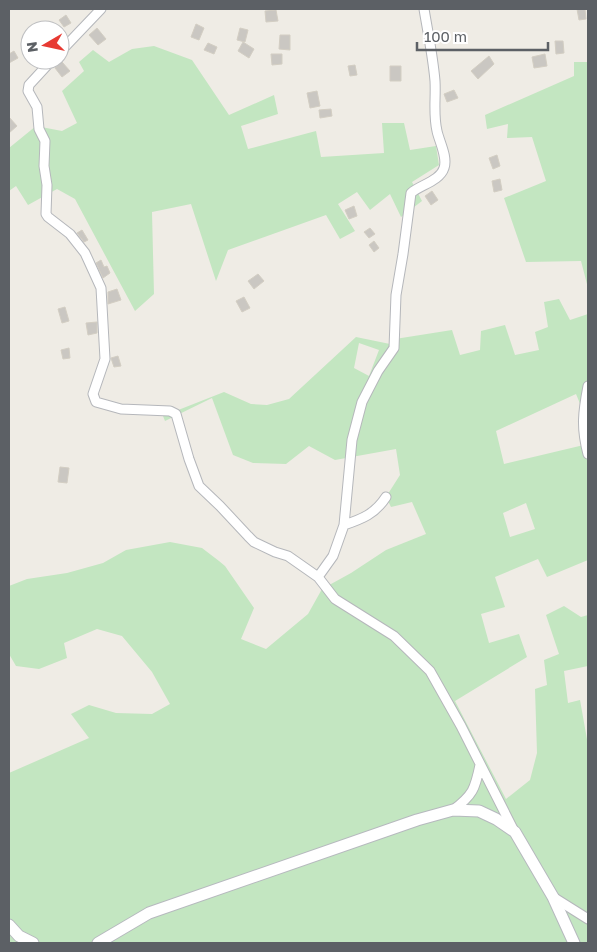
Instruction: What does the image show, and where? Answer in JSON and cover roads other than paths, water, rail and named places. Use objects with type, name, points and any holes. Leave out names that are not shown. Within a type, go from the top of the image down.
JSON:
[{"type":"street","points":[[70,42],[101,9]]},
{"type":"street","points":[[318,577],[333,556],[344,525],[352,440],[362,402],[378,371],[394,348],[396,295],[404,254],[411,192],[440,175],[444,168],[434,116],[435,84],[432,53],[424,9]]},
{"type":"street","points":[[43,70],[29,85],[28,91],[37,107],[39,129],[44,139],[44,166],[47,187],[46,214],[48,218],[70,234],[85,253],[101,288],[105,359],[93,396],[96,402],[120,409],[170,411],[176,414],[196,480],[203,490],[254,542],[288,556],[318,577],[335,599],[394,636],[430,671],[461,726],[515,832],[553,897],[574,943]]},
{"type":"street","points":[[588,386],[583,419],[584,440],[588,454]]},
{"type":"street","points":[[344,525],[359,520],[378,508],[386,497]]},
{"type":"street","points":[[453,810],[467,799],[475,786],[480,765]]},
{"type":"street","points":[[98,943],[149,913],[417,820],[453,810],[479,811],[496,819],[515,832]]},
{"type":"street","points":[[553,897],[588,919]]},
{"type":"street","points":[[9,925],[19,936],[33,943]]}]
